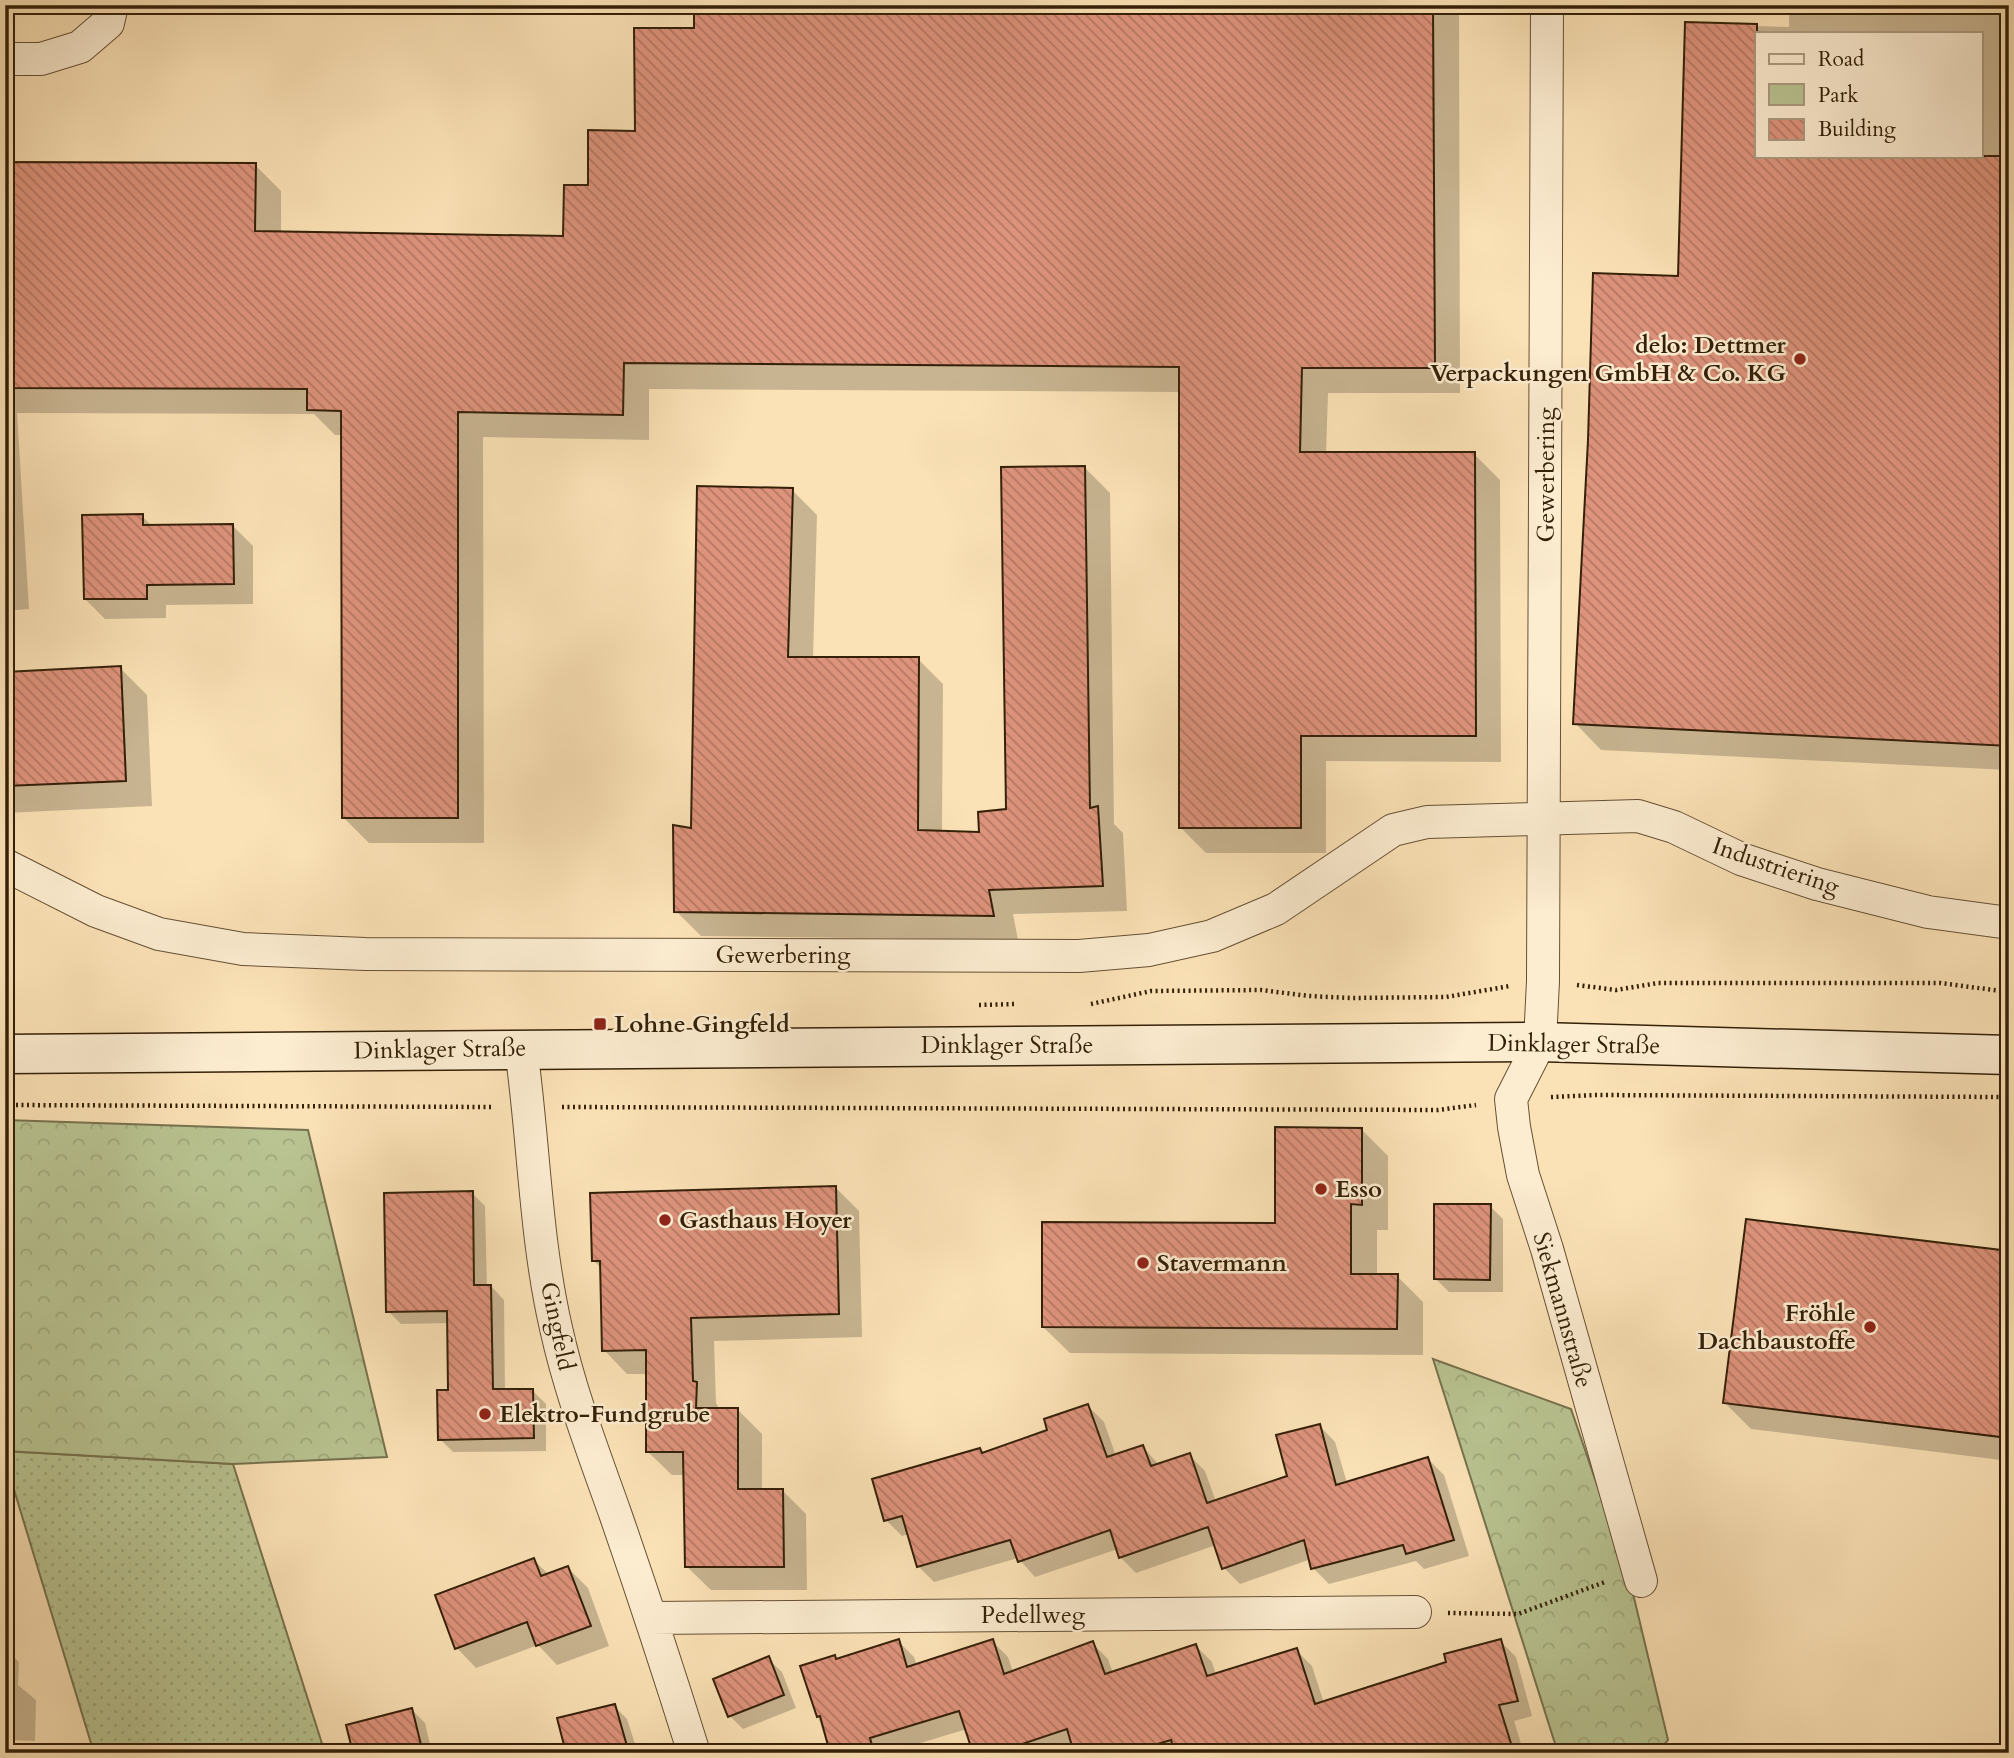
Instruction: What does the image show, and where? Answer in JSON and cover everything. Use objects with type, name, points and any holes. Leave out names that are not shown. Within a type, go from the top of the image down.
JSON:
[{"type":"main road","name":"Dinklager Straße","points":[[5,1054],[1540,1042],[2009,1055]]},
{"type":"street","points":[[5,59],[41,59],[80,47],[108,23],[112,5]]},
{"type":"street","name":"Gewerbering","points":[[1540,1042],[1545,818],[1547,5]]},
{"type":"street","name":"Industriering","points":[[1545,818],[1638,816],[1674,827],[1741,859],[1817,884],[1928,912],[2009,923]]},
{"type":"street","name":"Gewerbering","points":[[5,865],[96,911],[159,934],[243,949],[365,954],[1079,956],[1149,950],[1212,936],[1276,909],[1393,830],[1427,822],[1545,818]]},
{"type":"street","points":[[1511,1099],[1540,1042]]},
{"type":"street","name":"Gingfeld","points":[[521,1049],[529,1107],[537,1209],[555,1327],[571,1388],[652,1618],[694,1753]]},
{"type":"street","name":"Siekmannstraße","points":[[1511,1099],[1523,1175],[1547,1249],[1640,1575]]},
{"type":"street","name":"Pedellweg","points":[[652,1618],[1415,1612]]},
{"type":"path","points":[[5,1105],[1438,1111],[1511,1099],[1596,1096],[2009,1097]]},
{"type":"path","points":[[1415,1612],[1518,1614],[1640,1575]]},
{"type":"green space","points":[[5,1120],[308,1130],[387,1457],[233,1464],[5,1451]]},
{"type":"green space","points":[[1433,1359],[1571,1409],[1630,1581],[1668,1740],[1657,1753],[1558,1753]]},
{"type":"green space","points":[[5,1451],[233,1464],[325,1753],[94,1753],[5,1460]]},
{"type":"building","points":[[694,5],[1433,5],[1435,368],[1302,368],[1300,452],[1475,452],[1476,736],[1301,736],[1301,828],[1179,828],[1179,367],[624,363],[623,415],[458,412],[458,818],[342,818],[341,411],[307,410],[307,389],[5,388],[5,162],[256,163],[255,231],[563,236],[564,185],[588,185],[588,130],[635,131],[634,28],[694,28]]},
{"type":"building","name":"delo: Dettmer Verpackungen GmbH & Co. KG","points":[[1685,22],[1757,24],[1755,158],[2009,156],[2009,746],[1573,724],[1588,440],[1593,273],[1678,276]]},
{"type":"building","points":[[1085,466],[1090,808],[1098,806],[1103,886],[989,890],[994,916],[674,912],[673,825],[691,828],[697,486],[793,488],[788,657],[919,657],[918,830],[979,832],[978,812],[1006,809],[1001,467]]},
{"type":"building","points":[[143,514],[143,525],[233,524],[234,584],[147,585],[147,599],[84,599],[82,515]]},
{"type":"building","points":[[121,666],[126,781],[5,786],[5,672]]},
{"type":"building","points":[[1275,1127],[1362,1128],[1362,1205],[1351,1204],[1351,1274],[1398,1274],[1397,1329],[1042,1327],[1042,1222],[1275,1223]]},
{"type":"building","points":[[836,1186],[839,1314],[691,1318],[693,1381],[697,1382],[696,1408],[738,1408],[738,1489],[783,1489],[784,1567],[685,1567],[683,1452],[646,1452],[646,1350],[602,1351],[600,1261],[592,1261],[590,1193]]},
{"type":"building","points":[[473,1191],[474,1285],[491,1285],[493,1389],[533,1389],[534,1438],[438,1440],[437,1390],[448,1390],[447,1311],[386,1312],[384,1193]]},
{"type":"building","points":[[1434,1204],[1491,1204],[1490,1280],[1434,1279]]},
{"type":"building","name":"Fröhle Dachbaustoffe","points":[[1746,1219],[2009,1251],[2009,1438],[1723,1403]]},
{"type":"building","points":[[1088,1404],[1107,1457],[1143,1445],[1151,1466],[1190,1453],[1207,1503],[1287,1476],[1276,1435],[1320,1424],[1336,1485],[1428,1457],[1454,1540],[1406,1554],[1403,1545],[1311,1569],[1304,1540],[1222,1569],[1208,1527],[1119,1558],[1110,1530],[1018,1562],[1010,1540],[917,1567],[902,1516],[884,1521],[872,1479],[980,1448],[982,1453],[1047,1430],[1044,1419]]},
{"type":"building","points":[[534,1558],[541,1576],[568,1566],[591,1626],[536,1646],[527,1622],[455,1649],[435,1595]]},
{"type":"building","points":[[899,1639],[907,1667],[993,1639],[1004,1674],[1093,1641],[1105,1674],[1196,1644],[1207,1676],[1297,1648],[1315,1704],[1446,1662],[1444,1654],[1501,1639],[1518,1701],[1499,1705],[1514,1753],[1175,1753],[1171,1740],[1127,1753],[1074,1753],[1067,1729],[995,1753],[973,1753],[959,1711],[870,1738],[874,1753],[830,1753],[820,1716],[817,1717],[800,1666],[835,1655],[836,1659]]},
{"type":"building","points":[[769,1656],[784,1695],[728,1717],[713,1679]]},
{"type":"building","points":[[615,1704],[629,1753],[566,1753],[557,1718]]},
{"type":"building","points":[[412,1708],[423,1753],[353,1753],[346,1725]]},
{"type":"place","name":"delo: Dettmer Verpackungen GmbH & Co. KG","points":[[1800,359]]},
{"type":"place","name":"Lohne Gingfeld","points":[[600,1024]]},
{"type":"place","name":"Esso","points":[[1321,1189]]},
{"type":"place","name":"Gasthaus Hoyer","points":[[665,1220]]},
{"type":"place","name":"Stavermann","points":[[1143,1263]]},
{"type":"place","name":"Fröhle Dachbaustoffe","points":[[1870,1327]]},
{"type":"place","name":"Elektro-Fundgrube","points":[[485,1414]]}]
